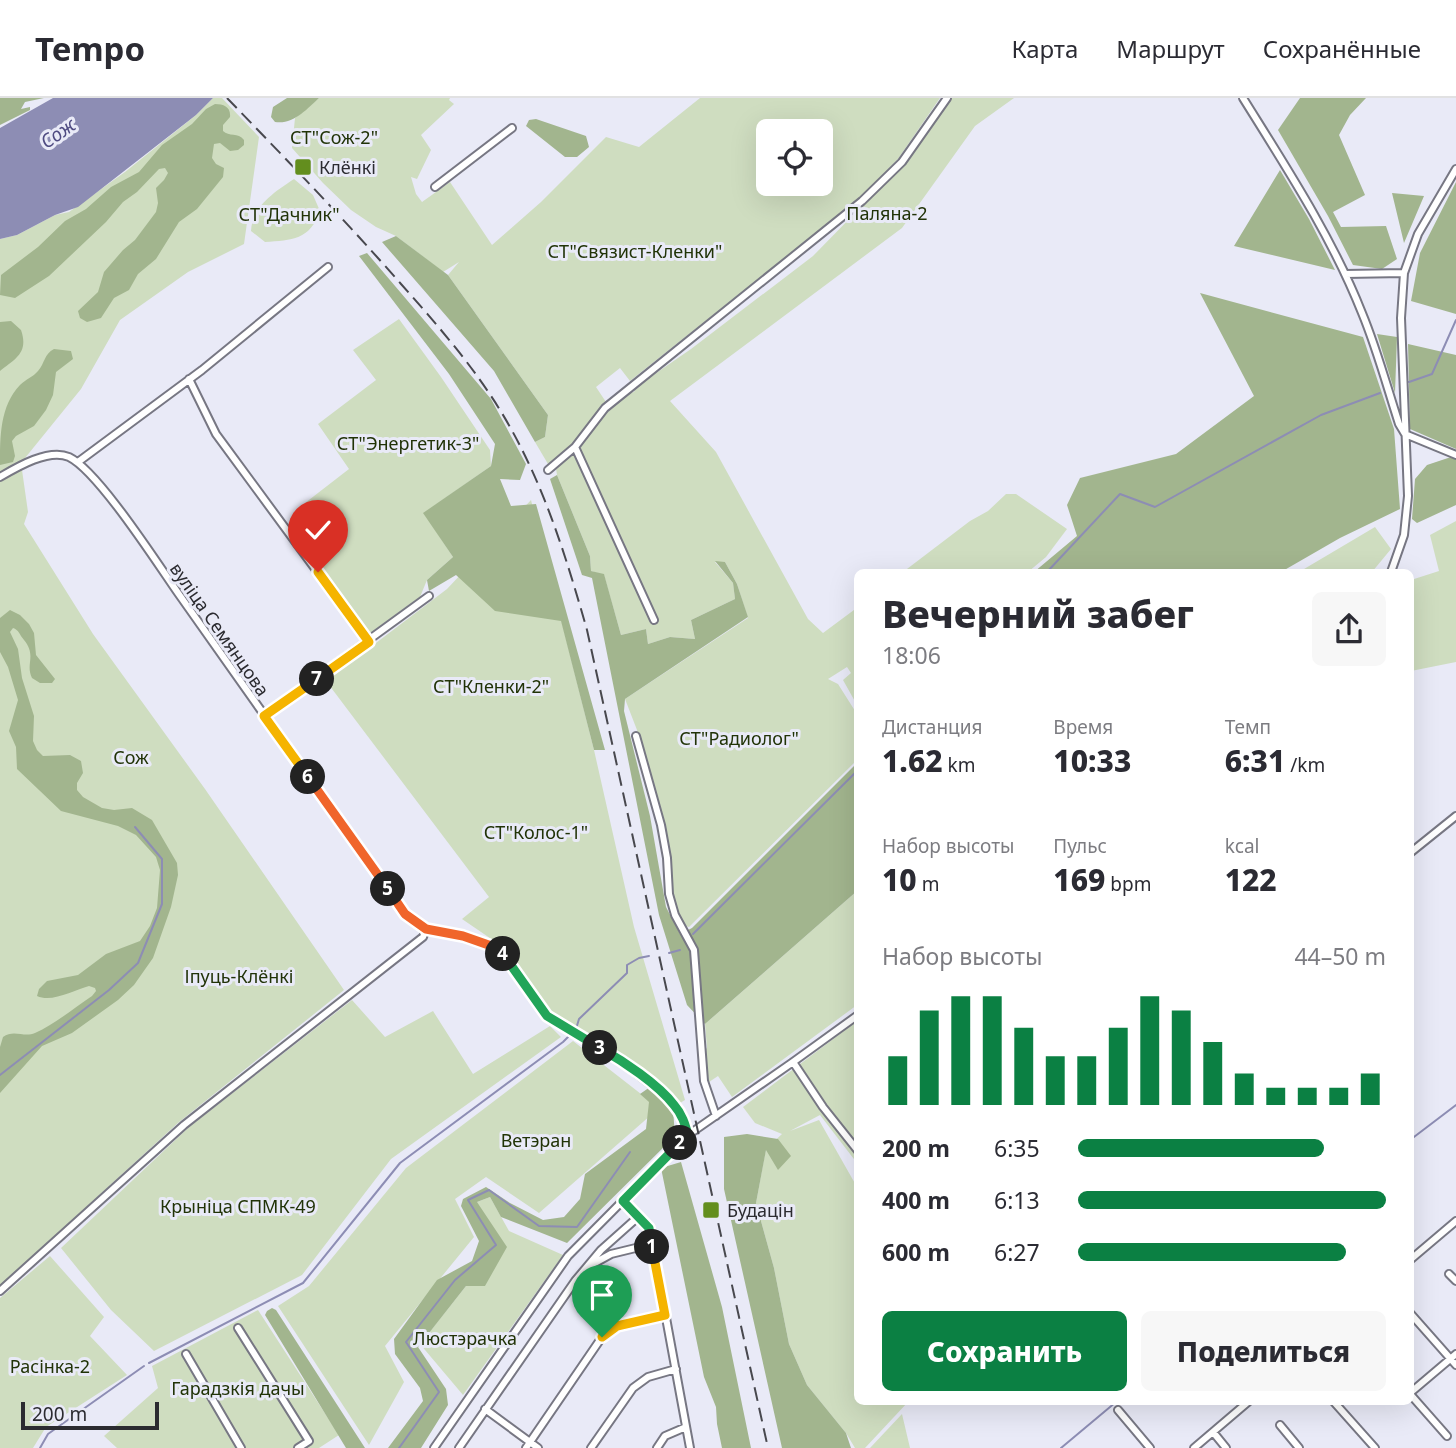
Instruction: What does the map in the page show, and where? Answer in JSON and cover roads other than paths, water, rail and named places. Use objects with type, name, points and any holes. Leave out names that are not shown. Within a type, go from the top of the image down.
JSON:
[{"type":"street","points":[[548,470],[575,447],[605,408],[862,201],[902,162],[947,98]]},
{"type":"street","points":[[1243,98],[1318,223],[1345,274],[1363,314],[1399,424],[1405,434],[1456,456]]},
{"type":"street","points":[[435,187],[512,128]]},
{"type":"street","points":[[1392,569],[1404,535],[1408,496],[1401,318],[1404,273],[1418,234],[1456,169]]},
{"type":"street","points":[[0,477],[47,456],[65,455],[78,462],[189,379],[328,267]]},
{"type":"street","points":[[1345,274],[1404,273]]},
{"type":"street","points":[[189,379],[216,434],[369,642]]},
{"type":"street","points":[[575,447],[654,620]]},
{"type":"street","name":"вуліца Семянцова","points":[[78,462],[104,490],[405,914],[426,929],[463,936],[500,949],[547,1016],[613,1055],[663,1094],[683,1118],[688,1135]]},
{"type":"street","points":[[264,716],[429,596]]},
{"type":"street","points":[[636,736],[662,825],[669,894],[675,915],[694,950],[704,1081],[716,1116]]},
{"type":"street","points":[[1414,850],[1456,816]]},
{"type":"street","points":[[0,1291],[184,1125],[423,937],[426,929]]},
{"type":"street","points":[[434,1448],[568,1256],[688,1135],[854,1018]]},
{"type":"street","points":[[793,1062],[823,1107],[854,1146]]},
{"type":"street","points":[[623,1201],[649,1228],[690,1448]]},
{"type":"street","points":[[459,1448],[584,1270],[601,1250],[638,1217]]},
{"type":"street","points":[[1414,1257],[1456,1221]]},
{"type":"street","points":[[584,1270],[611,1254],[652,1244]]},
{"type":"street","points":[[1449,1274],[1456,1281]]},
{"type":"street","points":[[528,1445],[602,1337],[617,1326],[665,1315]]},
{"type":"street","points":[[1414,1317],[1454,1359],[1414,1390]]},
{"type":"street","points":[[238,1328],[309,1441],[298,1448]]},
{"type":"street","points":[[186,1354],[241,1448]]},
{"type":"street","points":[[591,1448],[633,1388],[648,1377],[676,1369]]},
{"type":"street","points":[[1414,1398],[1447,1436]]},
{"type":"street","points":[[1194,1448],[1244,1405]]},
{"type":"street","points":[[1337,1405],[1375,1448]]},
{"type":"street","points":[[485,1409],[528,1445],[538,1448]]},
{"type":"street","points":[[1118,1410],[1150,1448]]},
{"type":"street","points":[[1280,1425],[1299,1448]]},
{"type":"street","points":[[657,1448],[665,1436],[686,1427]]},
{"type":"street","points":[[1213,1432],[1226,1448]]},
{"type":"water","name":"Сож","points":[[53,98],[213,98],[196,115],[78,207],[55,215],[17,235],[0,239],[0,128]]},
{"type":"waterway","points":[[1409,382],[1432,374],[1456,320]]},
{"type":"waterway","points":[[1050,569],[1120,494],[1155,507],[1321,415],[1380,393]]},
{"type":"waterway","points":[[693,934],[854,774]]},
{"type":"waterway","points":[[0,1075],[109,990],[138,963],[162,904],[162,859],[135,827]]},
{"type":"waterway","points":[[669,953],[680,950]]},
{"type":"waterway","points":[[149,1363],[303,1283],[400,1163],[563,1042],[576,1029],[579,1019],[627,973],[627,965],[649,956]]},
{"type":"waterway","points":[[1414,1137],[1456,1105]]},
{"type":"waterway","points":[[399,1448],[439,1392],[406,1342],[455,1280],[496,1245],[468,1200],[489,1190],[539,1226],[577,1227],[630,1152]]},
{"type":"waterway","points":[[40,1448],[48,1434],[144,1366]]},
{"type":"waterway","points":[[1061,1448],[1112,1405]]},
{"type":"railway","points":[[227,98],[358,237],[460,353],[510,427],[545,501],[587,630],[768,1448]]},
{"type":"place","name":"Клёнкі","points":[[303,167]]},
{"type":"place","name":"Будацін","points":[[711,1210]]},
{"type":"park label","name":"СТ\"Сож-2\"","points":[[334,137]]},
{"type":"park label","name":"Паляна-2","points":[[887,213]]},
{"type":"park label","name":"СТ\"Дачник\"","points":[[289,214]]},
{"type":"park label","name":"СТ\"Связист-Кленки\"","points":[[635,251]]},
{"type":"park label","name":"СТ\"Энергетик-3\"","points":[[408,443]]},
{"type":"park label","name":"СТ\"Кленки-2\"","points":[[491,686]]},
{"type":"park label","name":"СТ\"Радиолог\"","points":[[739,738]]},
{"type":"park label","name":"СТ\"Колос-1\"","points":[[536,832]]},
{"type":"park label","name":"Іпуць-Клёнкі","points":[[239,976]]},
{"type":"park label","name":"Ветэран","points":[[536,1140]]},
{"type":"park label","name":"Крыніца СПМК-49","points":[[238,1206]]},
{"type":"park label","name":"Люстэрачка","points":[[465,1338]]},
{"type":"park label","name":"Расінка-2","points":[[50,1366]]},
{"type":"park label","name":"Гарадзкія дачы","points":[[238,1388]]}]
